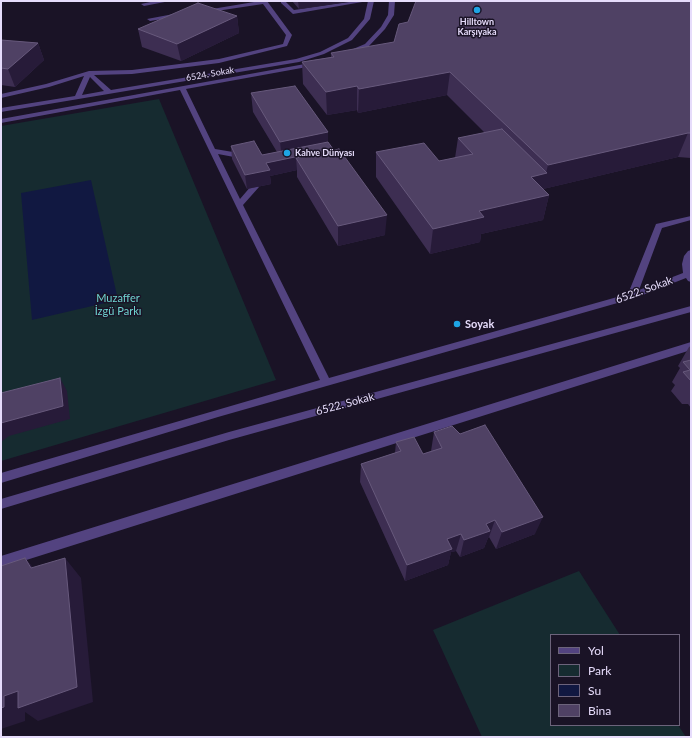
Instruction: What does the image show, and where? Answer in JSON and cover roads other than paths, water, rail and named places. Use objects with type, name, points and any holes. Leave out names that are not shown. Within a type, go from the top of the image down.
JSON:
[{"type":"street","points":[[144,4],[167,1]]},
{"type":"street","points":[[284,2],[293,12],[366,1]]},
{"type":"street","name":"6524. Sokak","points":[[1,110],[297,61],[322,53],[350,39],[367,19],[370,1]]},
{"type":"street","points":[[342,56],[367,45],[383,28],[391,15],[392,1]]},
{"type":"street","points":[[1,96],[47,86],[89,73],[132,72],[219,61],[285,45],[289,35],[264,2],[196,12]]},
{"type":"street","points":[[150,19],[188,13]]},
{"type":"street","name":"6524. Sokak","points":[[1,121],[309,66],[322,62]]},
{"type":"street","points":[[89,73],[109,92]]},
{"type":"street","points":[[77,98],[89,73]]},
{"type":"street","points":[[182,88],[326,383]]},
{"type":"street","points":[[213,151],[240,158]]},
{"type":"street","points":[[239,204],[255,187]]},
{"type":"street","points":[[632,296],[659,226],[691,218]]},
{"type":"street","points":[[689,277],[686,264],[688,256],[691,254]]},
{"type":"street","name":"6522. Sokak","points":[[1,478],[218,413],[632,296],[689,277]]},
{"type":"street","name":"6522. Sokak","points":[[1,504],[229,436],[691,309]]},
{"type":"street","points":[[1,562],[691,346]]},
{"type":"water","points":[[91,180],[118,300],[32,320],[21,193]]},
{"type":"place","name":"Hilltown Karşıyaka","points":[[477,10]]},
{"type":"place","name":"Kahve Dünyası","points":[[287,153]]},
{"type":"place","name":"Soyak","points":[[457,324]]},
{"type":"park label","name":"Muzaffer İzgü Parkı","points":[[118,304]]}]
